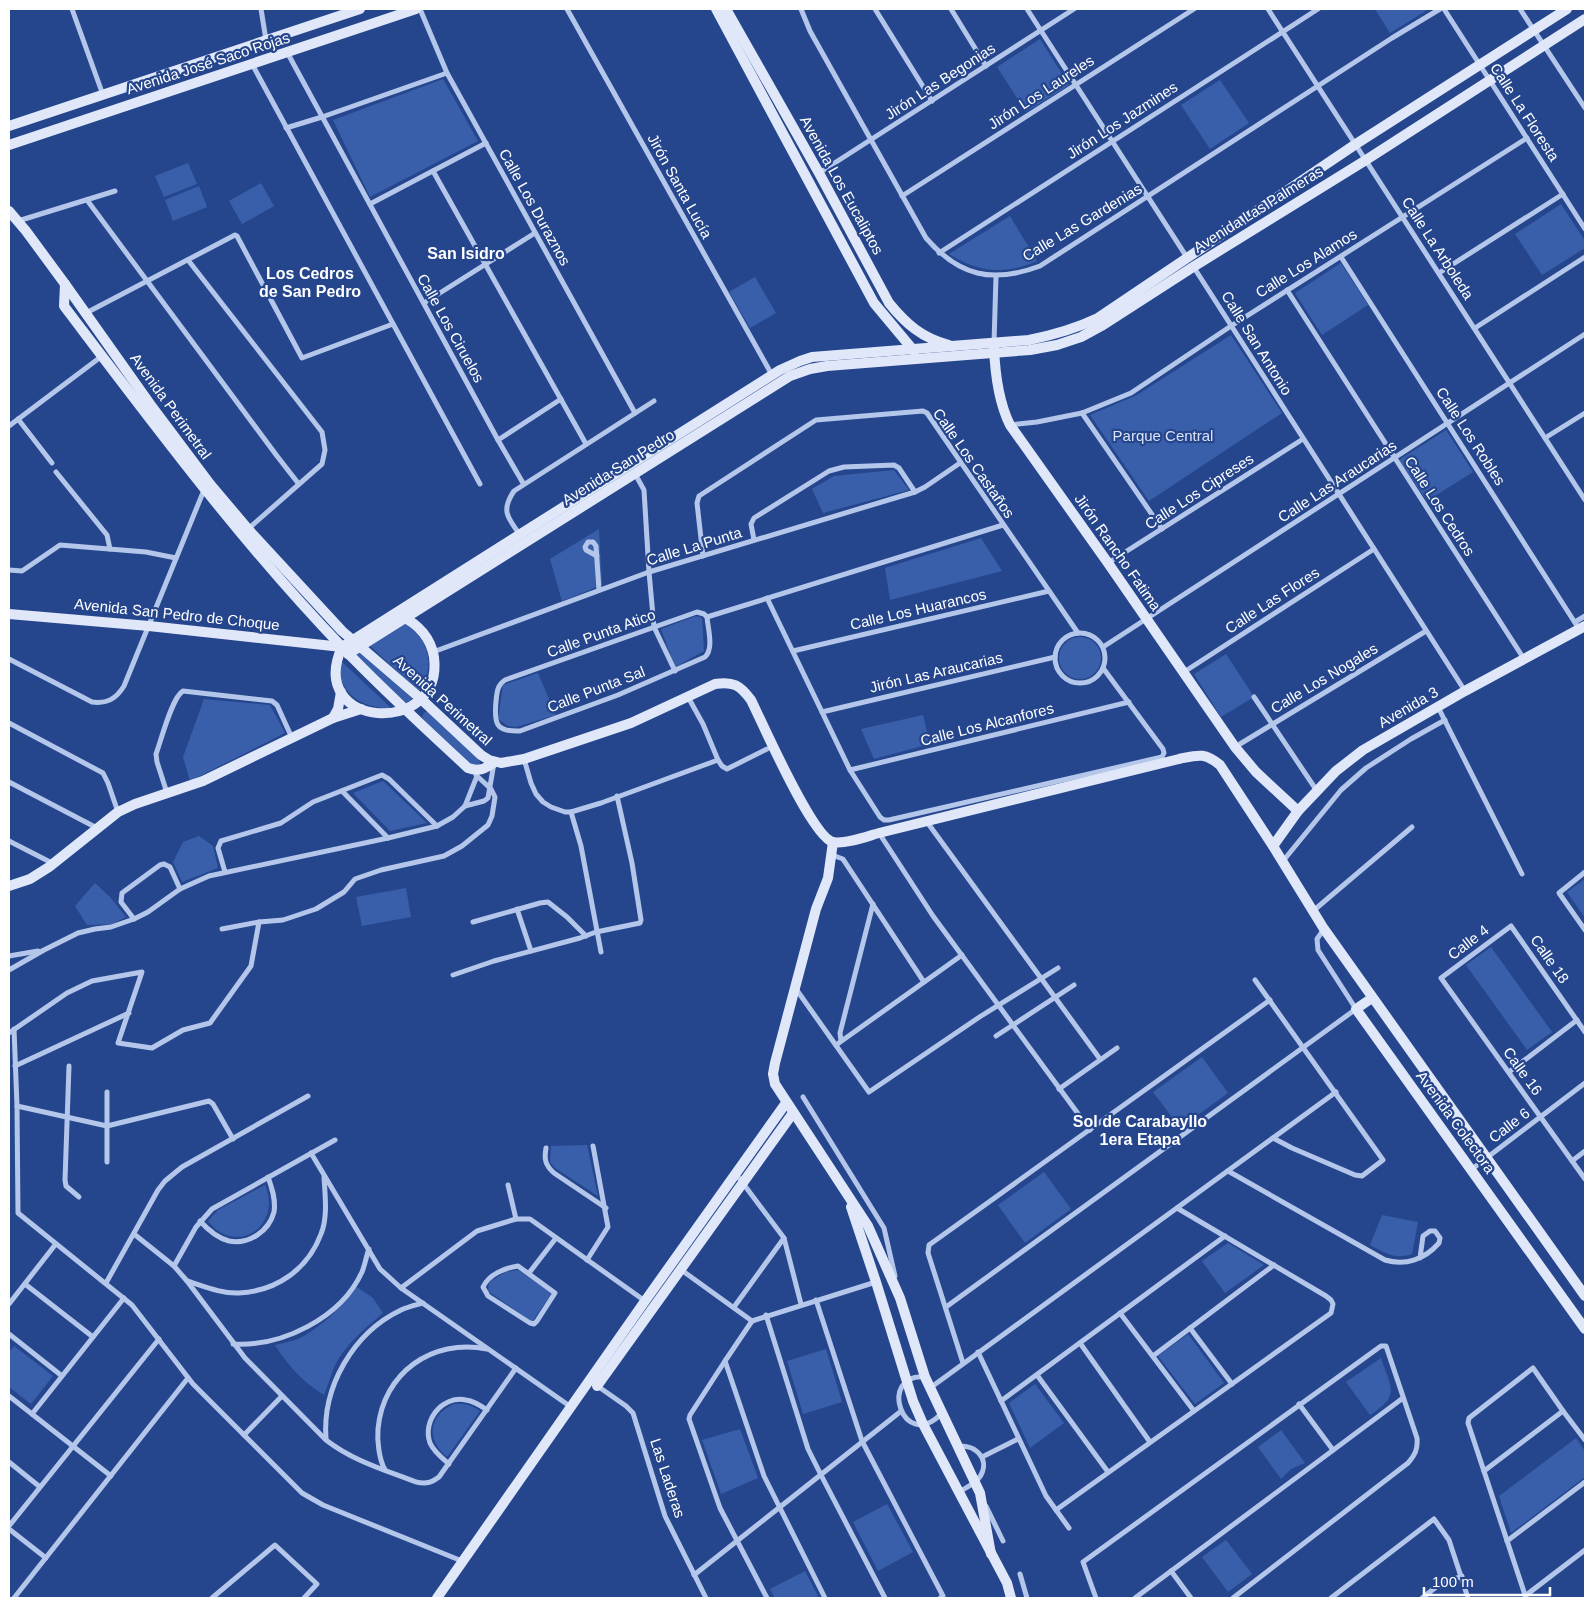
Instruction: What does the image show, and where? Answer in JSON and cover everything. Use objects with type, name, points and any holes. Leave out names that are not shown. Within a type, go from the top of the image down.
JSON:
[{"type":"street","points":[[72,9],[103,95]]},
{"type":"street","points":[[261,9],[266,40]]},
{"type":"street","name":"Avenida José Saco Rojas","points":[[9,126],[360,9]]},
{"type":"street","name":"Avenida José Saco Rojas","points":[[9,145],[418,9]]},
{"type":"street","name":"Calle Los Duraznos","points":[[418,9],[447,73],[636,413]]},
{"type":"street","name":"Jirón Santa Lucía","points":[[567,9],[772,375]]},
{"type":"street","name":"Avenida Los Eucaliptos","points":[[716,9],[874,303],[922,359]]},
{"type":"street","name":"Avenida Los Eucaliptos","points":[[726,9],[819,173],[889,303],[902,320],[915,331],[926,337],[958,346]]},
{"type":"street","name":"Calle Las Gardenias","points":[[801,9],[810,31],[926,238],[940,253],[956,265],[976,273],[996,276],[1021,273],[1040,266],[1392,38],[1442,9]]},
{"type":"street","points":[[875,9],[932,101]]},
{"type":"street","points":[[951,9],[986,66]]},
{"type":"street","name":"Calle San Antonio","points":[[1028,9],[1465,691]]},
{"type":"street","name":"Jirón Las Begonias","points":[[819,173],[1074,9]]},
{"type":"street","name":"Jirón Los Laureles","points":[[902,196],[1194,9]]},
{"type":"street","name":"Calle La Arboleda","points":[[1268,9],[1474,328],[1583,491],[1585,500]]},
{"type":"street","name":"Jirón Los Jazmines","points":[[940,253],[1318,9]]},
{"type":"street","name":"Calle La Floresta","points":[[1442,9],[1490,80],[1585,229]]},
{"type":"street","points":[[1520,9],[1584,104]]},
{"type":"street","name":"Avenida Las Palmeras","points":[[912,349],[958,346],[994,349],[1054,335],[1077,328],[1098,318],[1356,144],[1566,9]]},
{"type":"street","name":"Avenida Las Palmeras","points":[[922,359],[994,349],[1048,347],[1081,337],[1366,160],[1585,19]]},
{"type":"street","name":"Calle Los Ciruelos","points":[[287,52],[498,440],[524,483]]},
{"type":"street","points":[[252,64],[480,484]]},
{"type":"street","points":[[286,128],[447,73]]},
{"type":"street","name":"Calle Los Alamos","points":[[1010,425],[1082,413],[1131,393],[1231,326],[1527,138]]},
{"type":"street","points":[[370,204],[486,143]]},
{"type":"street","points":[[433,170],[586,444]]},
{"type":"street","points":[[18,222],[115,191]]},
{"type":"street","points":[[1439,273],[1563,194]]},
{"type":"street","points":[[87,200],[298,483]]},
{"type":"street","name":"Avenida Perimetral","points":[[9,211],[65,284],[86,313],[207,487],[357,643],[481,755],[494,762],[482,770],[468,768],[404,710],[317,620],[207,487],[64,306],[65,284]]},
{"type":"street","points":[[424,303],[535,233]]},
{"type":"street","points":[[86,313],[231,236],[237,236],[302,358],[393,324]]},
{"type":"street","name":"Calle Los Robles","points":[[1341,257],[1580,626]]},
{"type":"street","points":[[1474,328],[1585,257]]},
{"type":"street","points":[[188,260],[322,432],[325,450],[322,464],[298,483],[248,529]]},
{"type":"street","name":"Jirón Rancho Fatima","points":[[996,276],[994,349],[999,396],[1004,414],[1010,425],[1235,747],[1256,772],[1298,811]]},
{"type":"street","name":"Calle Los Cedros","points":[[1287,290],[1524,660]]},
{"type":"street","name":"Calle Las Araucarias","points":[[1103,648],[1585,334]]},
{"type":"street","name":"Avenida San Pedro","points":[[345,650],[406,618],[635,474],[812,357],[912,349]]},
{"type":"street","points":[[9,426],[102,356]]},
{"type":"street","points":[[812,357],[814,368]]},
{"type":"street","name":"Avenida San Pedro","points":[[357,643],[395,614],[772,375],[814,368],[922,359]]},
{"type":"street","points":[[498,440],[561,399]]},
{"type":"street","points":[[520,535],[505,512],[508,499],[514,490],[654,401]]},
{"type":"street","name":"Calle Los Castaños","points":[[703,556],[697,503],[699,496],[816,420],[923,411],[927,413],[1078,633]]},
{"type":"street","points":[[1082,413],[1162,529]]},
{"type":"street","points":[[1546,438],[1585,413]]},
{"type":"street","points":[[18,419],[52,463]]},
{"type":"street","name":"Calle Los Cipreses","points":[[1108,563],[1303,439]]},
{"type":"street","name":"Calle La Punta","points":[[433,652],[649,572],[915,492],[960,463]]},
{"type":"street","points":[[630,465],[644,490],[654,627],[675,671]]},
{"type":"street","points":[[754,540],[752,524],[754,518],[829,471],[844,467],[894,465],[899,468],[915,492]]},
{"type":"street","points":[[56,472],[107,535],[110,549]]},
{"type":"street","points":[[9,659],[85,699],[100,703],[112,700],[124,686],[207,487]]},
{"type":"street","name":"Calle Punta Atico","points":[[502,682],[697,612],[707,617],[1003,525]]},
{"type":"street","points":[[9,570],[22,570],[60,544],[146,552],[176,558]]},
{"type":"street","name":"Calle Las Flores","points":[[1184,672],[1374,549]]},
{"type":"street","points":[[597,556],[599,590]]},
{"type":"street","name":"Calle Los Huarancos","points":[[793,650],[1049,591]]},
{"type":"street","points":[[767,598],[850,770],[884,820],[1162,757],[1164,753],[1162,749],[1103,668]]},
{"type":"street","name":"Avenida San Pedro de Choque","points":[[9,614],[304,642],[345,650]]},
{"type":"street","points":[[345,650],[335,670],[341,692],[353,705],[369,712],[387,714],[404,710],[420,698],[429,687],[433,674],[433,652],[423,632],[406,618],[395,614]]},
{"type":"street","points":[[1580,626],[1585,616]]},
{"type":"street","name":"Calle Punta Sal","points":[[502,682],[498,688],[494,716],[495,722],[500,728],[508,731],[520,730],[560,717],[705,657],[709,653],[707,617]]},
{"type":"street","points":[[304,642],[316,636],[318,629],[317,620]]},
{"type":"street","name":"Avenida 3","points":[[1273,846],[1298,811],[1336,771],[1363,750],[1465,691],[1524,660],[1580,626]]},
{"type":"street","name":"Calle Los Nogales","points":[[1235,747],[1426,631]]},
{"type":"street","points":[[1078,633],[1090,635],[1103,648],[1105,657],[1103,668],[1092,680],[1076,683],[1070,682],[1061,675],[1056,665],[1057,649],[1068,636],[1078,633]]},
{"type":"street","name":"Jirón Las Araucarias","points":[[822,712],[1055,657]]},
{"type":"street","points":[[465,806],[484,801],[488,798],[494,762],[507,763],[631,723],[714,684],[724,682],[743,689],[751,700],[794,787],[817,828],[825,837],[833,842],[828,878],[816,909],[775,1063],[773,1074],[775,1084],[868,1226],[900,1298]]},
{"type":"street","points":[[167,793],[156,754],[180,692],[272,701],[277,705],[292,738]]},
{"type":"street","points":[[333,718],[340,702],[341,692]]},
{"type":"street","points":[[688,697],[703,724],[722,766],[727,769],[767,749]]},
{"type":"street","points":[[1254,697],[1317,791]]},
{"type":"street","name":"Calle Los Alcanfores","points":[[850,770],[1129,702]]},
{"type":"street","points":[[1438,707],[1522,874]]},
{"type":"street","points":[[9,886],[30,879],[118,812],[135,804],[203,781],[333,718],[361,709]]},
{"type":"street","points":[[1282,862],[1341,790],[1366,768],[1445,720]]},
{"type":"street","points":[[9,723],[103,773],[118,812]]},
{"type":"street","name":"Avenida Colectora","points":[[833,842],[842,842],[1196,756],[1210,757],[1220,765],[1273,846],[1312,912],[1585,1296]]},
{"type":"street","points":[[524,758],[531,783],[543,802],[552,808],[565,812],[571,812],[718,760]]},
{"type":"street","points":[[222,929],[259,922],[283,920],[316,909],[344,892],[355,878],[444,856],[462,846],[488,825],[492,816],[495,797],[490,789],[468,768]]},
{"type":"street","points":[[224,872],[218,848],[221,841],[282,823],[313,802],[377,777],[386,776],[437,826]]},
{"type":"street","points":[[9,970],[44,950],[78,934],[112,927],[134,919],[148,912],[180,889],[209,876],[437,826],[453,817],[465,806],[477,776]]},
{"type":"street","points":[[9,782],[97,828]]},
{"type":"street","points":[[342,791],[388,838]]},
{"type":"street","points":[[452,975],[596,932],[636,925],[641,920],[632,863],[617,796]]},
{"type":"street","points":[[571,812],[581,846],[601,952]]},
{"type":"street","points":[[926,822],[1100,1060]]},
{"type":"street","points":[[1312,912],[1412,827]]},
{"type":"street","points":[[879,833],[933,916],[1090,1130]]},
{"type":"street","points":[[9,841],[52,863]]},
{"type":"street","points":[[832,856],[843,859],[924,982]]},
{"type":"street","points":[[134,919],[120,902],[122,893],[160,865],[164,864],[170,867],[180,889]]},
{"type":"street","points":[[1584,927],[1558,892],[1585,872]]},
{"type":"street","points":[[473,922],[548,902],[567,916],[586,936]]},
{"type":"street","points":[[838,1043],[873,904]]},
{"type":"street","points":[[517,909],[530,951]]},
{"type":"street","points":[[9,1033],[67,993],[92,981],[142,972],[118,1043],[152,1048],[183,1030],[210,1023],[251,966],[259,922]]},
{"type":"street","name":"Calle 4","points":[[1441,978],[1511,926]]},
{"type":"street","name":"Calle 18","points":[[1511,926],[1585,1032]]},
{"type":"street","name":"Avenida Colectora","points":[[1324,929],[1318,939],[1318,950],[1356,1009],[1585,1328]]},
{"type":"street","points":[[9,956],[20,956],[44,950]]},
{"type":"street","points":[[838,1043],[962,955]]},
{"type":"street","points":[[795,987],[838,1043],[869,1092],[998,1005],[1058,968]]},
{"type":"street","name":"Calle 16","points":[[1441,978],[1585,1179]]},
{"type":"street","points":[[1255,980],[1382,1157],[1382,1160],[1362,1176],[1355,1175],[1273,1138]]},
{"type":"street","points":[[996,1036],[1074,985]]},
{"type":"street","points":[[946,1307],[1372,998]]},
{"type":"street","points":[[963,1363],[928,1253],[929,1245],[1270,1000]]},
{"type":"street","points":[[15,1066],[129,1012]]},
{"type":"street","points":[[1508,1072],[1577,1020]]},
{"type":"street","points":[[14,1029],[18,1214],[132,1305],[188,1378],[302,1493],[323,1505],[462,1561]]},
{"type":"street","points":[[1059,1089],[1118,1048]]},
{"type":"street","points":[[69,1066],[65,1180],[66,1186],[79,1197]]},
{"type":"street","name":"Calle 6","points":[[1472,1169],[1585,1083]]},
{"type":"street","points":[[106,1162],[107,1092]]},
{"type":"street","points":[[930,1388],[1336,1092]]},
{"type":"street","points":[[106,1283],[165,1181],[182,1167],[308,1096]]},
{"type":"street","points":[[803,1097],[884,1228],[900,1298],[925,1377],[1003,1541]]},
{"type":"street","points":[[17,1106],[107,1126],[209,1101],[213,1104],[232,1138]]},
{"type":"street","points":[[740,1178],[786,1103]]},
{"type":"street","points":[[438,1598],[571,1407],[593,1383],[740,1178],[793,1114]]},
{"type":"street","points":[[174,1266],[200,1222],[220,1203],[335,1140]]},
{"type":"street","points":[[587,1260],[608,1227],[593,1146]]},
{"type":"street","points":[[546,1148],[544,1158],[547,1167],[606,1208]]},
{"type":"street","points":[[1572,1161],[1585,1151]]},
{"type":"street","points":[[311,1153],[380,1269],[401,1288],[571,1407]]},
{"type":"street","points":[[1228,1171],[1385,1260],[1403,1263],[1420,1258],[1439,1243],[1440,1238],[1435,1231],[1430,1231],[1423,1236],[1420,1258]]},
{"type":"street","points":[[187,1281],[210,1288],[238,1293],[265,1289],[290,1277],[309,1258],[322,1233],[326,1204],[324,1175]]},
{"type":"street","points":[[200,1222],[218,1236],[229,1241],[241,1242],[263,1232],[270,1222],[274,1210],[272,1187],[268,1177]]},
{"type":"street","points":[[740,1178],[784,1238],[802,1304]]},
{"type":"street","points":[[508,1185],[516,1219]]},
{"type":"street","points":[[847,1195],[922,1424],[1007,1583],[1011,1598]]},
{"type":"street","points":[[1056,1510],[1331,1313],[1333,1308],[1331,1300],[1177,1208]]},
{"type":"street","points":[[401,1288],[476,1231],[516,1219],[530,1220],[645,1301]]},
{"type":"street","points":[[134,1234],[174,1266],[233,1344],[326,1440],[354,1458],[425,1484],[433,1482],[440,1476],[516,1368]]},
{"type":"street","points":[[1000,1402],[1225,1236]]},
{"type":"street","points":[[529,1273],[556,1238]]},
{"type":"street","points":[[734,1307],[784,1238]]},
{"type":"street","points":[[9,1304],[55,1245]]},
{"type":"street","points":[[233,1344],[271,1342],[293,1334],[314,1323],[332,1309],[349,1291],[362,1272],[369,1249]]},
{"type":"street","points":[[1153,1356],[1274,1265]]},
{"type":"street","points":[[518,1266],[529,1273],[556,1293],[534,1324],[488,1296],[483,1287],[486,1281],[508,1267],[518,1266]]},
{"type":"street","points":[[593,1383],[645,1301],[676,1266]]},
{"type":"street","points":[[676,1266],[752,1321]]},
{"type":"street","points":[[767,1598],[714,1493],[690,1415],[752,1321],[766,1315],[876,1282]]},
{"type":"street","points":[[25,1284],[93,1337]]},
{"type":"street","points":[[32,1414],[124,1298]]},
{"type":"street","points":[[816,1300],[862,1442],[943,1596],[940,1598]]},
{"type":"street","points":[[326,1440],[325,1423],[329,1400],[337,1377],[349,1356],[363,1338],[381,1323],[401,1310],[423,1303]]},
{"type":"street","points":[[1120,1313],[1194,1410]]},
{"type":"street","points":[[766,1315],[808,1449],[885,1598]]},
{"type":"street","points":[[1190,1328],[1232,1384]]},
{"type":"street","points":[[9,1334],[62,1376]]},
{"type":"street","points":[[46,1558],[9,1528],[159,1339]]},
{"type":"street","points":[[1080,1343],[1150,1442]]},
{"type":"street","points":[[386,1470],[377,1439],[379,1412],[390,1387],[409,1366],[434,1352],[460,1346],[490,1350]]},
{"type":"street","points":[[1096,1598],[1083,1562],[1299,1404],[1381,1346],[1386,1346],[1417,1438],[1418,1447],[1414,1456],[1408,1463],[1232,1598]]},
{"type":"street","points":[[978,1352],[1046,1496],[1069,1528]]},
{"type":"street","points":[[725,1361],[764,1476],[826,1598]]},
{"type":"street","points":[[1585,1440],[1562,1411],[1533,1368],[1469,1418],[1468,1423],[1526,1597],[1585,1550]]},
{"type":"street","points":[[1037,1375],[1108,1472]]},
{"type":"street","points":[[925,1377],[920,1376],[907,1382],[901,1388],[898,1396],[900,1412],[912,1422],[922,1424],[935,1420],[941,1414]]},
{"type":"street","points":[[14,1598],[188,1378]]},
{"type":"street","name":"Las Laderas","points":[[593,1383],[633,1413],[665,1516],[706,1598]]},
{"type":"street","points":[[9,1396],[111,1476]]},
{"type":"street","points":[[244,1435],[282,1396]]},
{"type":"street","points":[[1135,1598],[1403,1398]]},
{"type":"street","points":[[449,1464],[436,1453],[430,1443],[428,1432],[430,1421],[435,1412],[448,1402],[464,1399],[474,1402],[487,1410]]},
{"type":"street","points":[[1299,1404],[1333,1450]]},
{"type":"street","points":[[1484,1470],[1562,1411]]},
{"type":"street","points":[[694,1575],[900,1412]]},
{"type":"street","points":[[982,1457],[1018,1438]]},
{"type":"street","points":[[957,1447],[967,1446],[973,1448],[982,1457],[983,1469],[975,1483],[959,1492]]},
{"type":"street","points":[[9,1462],[40,1487]]},
{"type":"street","points":[[1507,1541],[1585,1482]]},
{"type":"street","points":[[980,1493],[991,1554]]},
{"type":"street","points":[[1331,1598],[1434,1519],[1450,1540],[1468,1598]]},
{"type":"street","points":[[212,1598],[275,1545],[317,1584],[304,1598]]},
{"type":"street","points":[[1171,1571],[1191,1598]]},
{"type":"street","points":[[1020,1574],[1028,1598]]},
{"type":"street","points":[[1422,1598],[1440,1584],[1462,1576]]},
{"type":"green space","points":[[1375,9],[1429,9],[1390,33]]},
{"type":"green space","points":[[1040,39],[1069,85],[1026,112],[997,67]]},
{"type":"green space","points":[[443,79],[478,141],[370,197],[333,120]]},
{"type":"green space","points":[[1220,80],[1249,123],[1210,149],[1181,105]]},
{"type":"green space","points":[[188,163],[197,184],[164,197],[155,176]]},
{"type":"green space","points":[[261,183],[274,206],[242,224],[229,201]]},
{"type":"green space","points":[[199,186],[207,207],[173,221],[165,200]]},
{"type":"green space","points":[[1561,204],[1585,241],[1585,248],[1542,275],[1515,234]]},
{"type":"green space","points":[[1010,216],[1037,261],[1014,268],[992,270],[971,265],[949,254]]},
{"type":"green space","points":[[1341,263],[1368,305],[1322,335],[1295,293]]},
{"type":"green space","points":[[755,277],[776,313],[750,328],[729,292]]},
{"type":"green space","name":"Parque Central","points":[[1231,335],[1282,413],[1149,501],[1090,415],[1137,395]]},
{"type":"green space","points":[[1446,430],[1473,472],[1427,501],[1399,460]]},
{"type":"green space","points":[[894,470],[909,490],[823,513],[812,489],[834,476]]},
{"type":"green space","points":[[599,529],[602,585],[562,601],[550,559]]},
{"type":"green space","points":[[981,538],[1002,571],[890,600],[885,568]]},
{"type":"green space","points":[[696,616],[702,618],[704,651],[675,667],[661,629]]},
{"type":"green space","points":[[405,624],[420,637],[427,654],[427,673],[419,691],[370,646]]},
{"type":"green space","points":[[1084,637],[1092,640],[1098,646],[1101,658],[1098,670],[1092,676],[1076,679],[1068,676],[1062,670],[1059,654],[1062,646],[1068,640]]},
{"type":"green space","points":[[360,650],[412,699],[407,703],[404,701],[357,658],[357,652]]},
{"type":"green space","points":[[1226,654],[1254,697],[1221,717],[1194,674]]},
{"type":"green space","points":[[338,658],[391,708],[368,705],[348,692],[340,678]]},
{"type":"green space","points":[[538,673],[556,715],[516,727],[508,726],[498,719],[503,685]]},
{"type":"green space","points":[[204,699],[270,705],[285,733],[190,781],[183,757]]},
{"type":"green space","points":[[425,712],[428,712],[479,759],[480,764],[477,766],[472,765],[424,720],[422,716]]},
{"type":"green space","points":[[923,715],[930,744],[874,759],[861,729]]},
{"type":"green space","points":[[383,781],[427,823],[390,831],[353,793]]},
{"type":"green space","points":[[199,836],[213,846],[218,868],[182,882],[173,862],[183,842]]},
{"type":"green space","points":[[1585,879],[1585,918],[1567,892]]},
{"type":"green space","points":[[95,883],[110,897],[126,917],[112,924],[87,925],[75,906]]},
{"type":"green space","points":[[406,888],[411,917],[362,926],[356,897]]},
{"type":"green space","points":[[1491,947],[1552,1032],[1527,1050],[1466,965]]},
{"type":"green space","points":[[1202,1057],[1228,1093],[1180,1128],[1153,1092]]},
{"type":"green space","points":[[587,1145],[598,1196],[555,1168],[550,1162],[551,1146]]},
{"type":"green space","points":[[1044,1172],[1071,1209],[1025,1243],[998,1205]]},
{"type":"green space","points":[[265,1185],[269,1200],[267,1214],[262,1225],[253,1232],[242,1236],[230,1236],[219,1231],[208,1221],[218,1210]]},
{"type":"green space","points":[[1382,1215],[1418,1222],[1412,1254],[1395,1256],[1370,1245]]},
{"type":"green space","points":[[1228,1243],[1264,1265],[1225,1293],[1202,1261]]},
{"type":"green space","points":[[518,1270],[552,1293],[532,1322],[488,1291],[489,1282],[506,1272]]},
{"type":"green space","points":[[357,1287],[373,1298],[383,1313],[350,1343],[339,1357],[324,1395],[296,1373],[275,1345],[299,1338],[318,1327],[339,1308]]},
{"type":"green space","points":[[1188,1334],[1224,1383],[1195,1404],[1158,1356]]},
{"type":"green space","points":[[14,1346],[53,1376],[31,1404],[9,1387],[9,1352]]},
{"type":"green space","points":[[826,1349],[842,1402],[803,1414],[787,1361]]},
{"type":"green space","points":[[1381,1358],[1391,1391],[1386,1402],[1370,1415],[1346,1382]]},
{"type":"green space","points":[[1035,1384],[1064,1423],[1030,1448],[1009,1403]]},
{"type":"green space","points":[[454,1404],[468,1405],[480,1411],[447,1457],[435,1443],[433,1428],[439,1414]]},
{"type":"green space","points":[[740,1429],[758,1478],[721,1494],[702,1440]]},
{"type":"green space","points":[[1281,1430],[1305,1463],[1291,1469],[1281,1479],[1258,1447]]},
{"type":"green space","points":[[1576,1438],[1585,1451],[1585,1477],[1511,1533],[1499,1496]]},
{"type":"green space","points":[[887,1504],[913,1552],[878,1571],[853,1522]]},
{"type":"green space","points":[[1226,1540],[1252,1574],[1228,1592],[1202,1557]]},
{"type":"green space","points":[[805,1571],[819,1598],[775,1598],[770,1589]]},
{"type":"district","name":"San Isidro","points":[[466,253]]},
{"type":"district","name":"Los Cedros de San Pedro","points":[[310,282]]},
{"type":"district","name":"Sol de Carabayllo 1era Etapa","points":[[1140,1130]]}]
